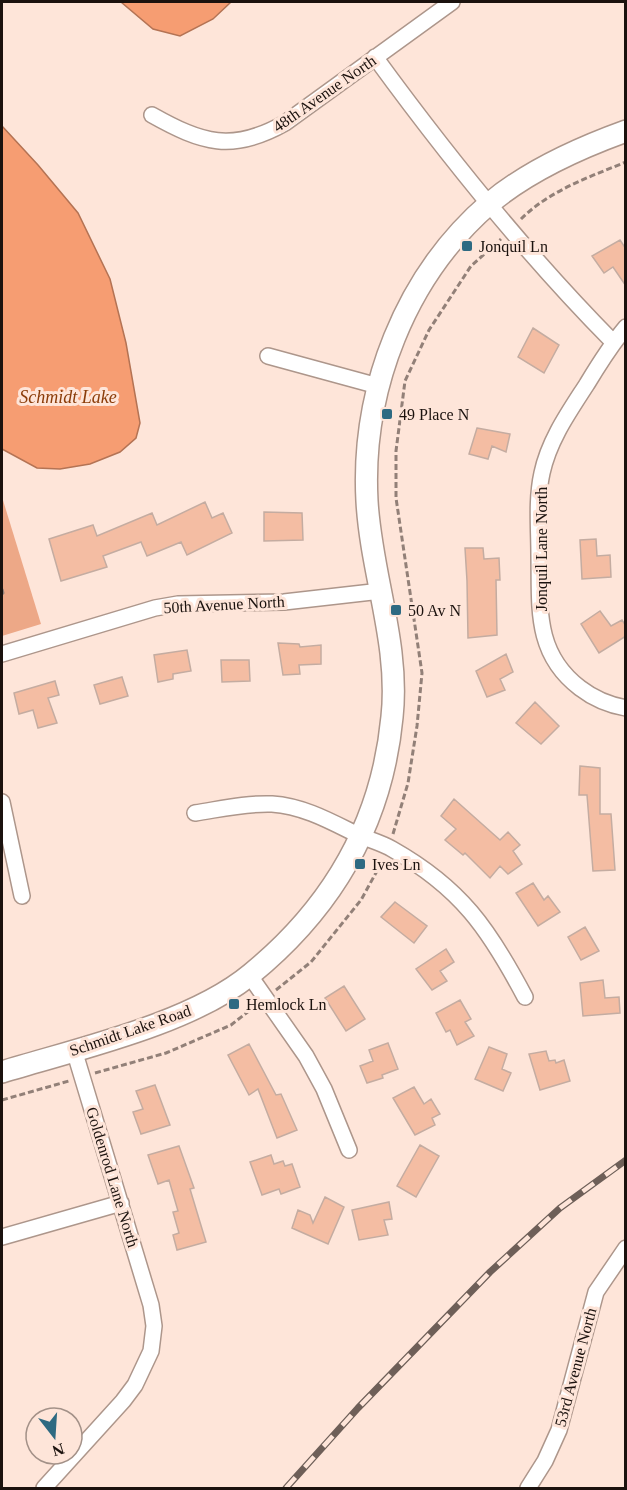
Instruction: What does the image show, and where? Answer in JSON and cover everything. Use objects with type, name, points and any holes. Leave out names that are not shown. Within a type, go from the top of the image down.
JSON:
[{"type":"street","name":"48th Avenue North","points":[[152,115],[199,138],[220,142],[243,140],[265,134],[285,123],[452,2]]},
{"type":"street","points":[[375,57],[426,126],[510,230],[563,291],[614,342],[626,327]]},
{"type":"street","name":"Schmidt Lake Road","points":[[2,1072],[175,1017],[218,997],[250,976],[296,933],[326,898],[352,857],[372,812],[386,764],[393,715],[393,663],[372,546],[367,501],[367,456],[371,416],[378,386],[405,310],[430,270],[461,231],[490,204],[536,172],[577,150],[626,131]]},
{"type":"street","name":"Jonquil Lane North","points":[[614,342],[560,425],[542,473],[538,499],[540,606],[543,634],[552,657],[564,676],[603,702],[626,708]]},
{"type":"street","points":[[268,356],[378,386]]},
{"type":"street","name":"50th Avenue North","points":[[2,654],[154,608],[178,604],[284,602],[381,591]]},
{"type":"street","points":[[2,802],[22,896]]},
{"type":"street","points":[[195,813],[250,804],[297,807],[390,847],[421,866],[451,889],[477,918],[502,953],[525,997]]},
{"type":"street","points":[[250,976],[306,1056],[324,1089],[349,1150]]},
{"type":"street","name":"Goldenrod Lane North","points":[[44,1488],[123,1401],[135,1384],[150,1351],[154,1326],[151,1305],[74,1050]]},
{"type":"street","points":[[2,1237],[121,1203]]},
{"type":"street","name":"53rd Avenue North","points":[[528,1488],[545,1461],[559,1430],[596,1292],[626,1248]]},
{"type":"path","points":[[2,1100],[166,1053],[231,1025],[311,962],[361,900],[390,847],[408,783],[422,673],[396,498],[396,451],[405,381],[429,330],[471,266],[534,206],[575,183],[626,162]]},
{"type":"path","points":[[2,589],[2,594]]},
{"type":"shaded area","points":[[2,497],[41,624],[2,636]]},
{"type":"water","points":[[121,2],[231,2],[213,19],[180,36],[153,29]]},
{"type":"water","name":"Schmidt Lake","points":[[2,126],[78,213],[110,279],[126,343],[140,423],[136,438],[120,452],[90,464],[60,469],[37,468],[2,449]]},
{"type":"building","points":[[620,240],[626,249],[626,286],[613,267],[604,273],[592,256]]},
{"type":"building","points":[[533,328],[559,345],[544,373],[518,357]]},
{"type":"building","points":[[477,428],[510,434],[506,452],[492,446],[488,459],[469,454]]},
{"type":"building","points":[[205,502],[212,518],[223,513],[232,533],[187,555],[181,542],[147,556],[141,542],[103,556],[107,567],[61,581],[49,539],[93,525],[97,536],[152,513],[157,525]]},
{"type":"building","points":[[264,512],[302,513],[303,540],[264,541]]},
{"type":"building","points":[[596,539],[597,556],[610,555],[611,577],[582,579],[580,540]]},
{"type":"building","points":[[465,548],[483,548],[484,559],[499,558],[500,580],[496,580],[497,635],[468,638]]},
{"type":"building","points":[[600,611],[611,626],[622,620],[626,626],[626,636],[599,653],[581,624]]},
{"type":"building","points":[[278,643],[299,644],[300,647],[321,645],[321,664],[299,665],[300,674],[283,675]]},
{"type":"building","points":[[187,650],[191,671],[173,674],[173,679],[158,682],[154,655]]},
{"type":"building","points":[[506,654],[513,672],[500,679],[505,690],[487,697],[476,671]]},
{"type":"building","points":[[221,660],[249,660],[250,681],[222,682]]},
{"type":"building","points":[[122,677],[128,696],[100,704],[94,685]]},
{"type":"building","points":[[55,681],[59,695],[48,698],[57,723],[38,728],[33,710],[19,714],[14,693]]},
{"type":"building","points":[[535,702],[559,726],[541,744],[516,723]]},
{"type":"building","points":[[580,766],[600,768],[600,814],[611,814],[615,870],[593,871],[587,795],[579,795]]},
{"type":"building","points":[[454,799],[500,840],[508,832],[520,845],[513,851],[522,864],[508,874],[500,866],[490,878],[465,853],[463,855],[445,840],[456,829],[441,816]]},
{"type":"building","points":[[533,883],[544,900],[548,896],[560,912],[538,926],[516,893]]},
{"type":"building","points":[[395,902],[427,926],[414,943],[381,917]]},
{"type":"building","points":[[585,927],[599,951],[581,960],[568,937]]},
{"type":"building","points":[[446,949],[454,962],[440,971],[447,981],[432,990],[416,969]]},
{"type":"building","points":[[603,980],[605,998],[619,997],[620,1013],[583,1016],[580,983]]},
{"type":"building","points":[[344,986],[365,1019],[346,1031],[325,998]]},
{"type":"building","points":[[460,1000],[471,1019],[465,1022],[474,1036],[457,1045],[450,1030],[446,1032],[436,1013]]},
{"type":"building","points":[[388,1043],[398,1069],[382,1075],[383,1078],[367,1083],[360,1066],[373,1061],[369,1050]]},
{"type":"building","points":[[249,1044],[276,1095],[281,1094],[297,1130],[277,1138],[258,1089],[249,1095],[228,1055]]},
{"type":"building","points":[[489,1047],[507,1054],[502,1069],[511,1073],[503,1091],[475,1079]]},
{"type":"building","points":[[546,1051],[549,1061],[555,1060],[556,1063],[564,1060],[570,1081],[540,1090],[529,1054]]},
{"type":"building","points":[[155,1085],[170,1125],[141,1134],[133,1112],[143,1109],[136,1091]]},
{"type":"building","points":[[414,1087],[424,1104],[431,1099],[440,1114],[432,1118],[435,1125],[415,1135],[393,1098]]},
{"type":"building","points":[[420,1145],[439,1156],[416,1197],[397,1186]]},
{"type":"building","points":[[179,1146],[194,1188],[190,1189],[206,1242],[177,1250],[173,1235],[179,1233],[173,1212],[178,1211],[169,1180],[158,1184],[148,1155]]},
{"type":"building","points":[[271,1155],[274,1164],[283,1161],[285,1166],[292,1164],[300,1187],[281,1194],[279,1189],[262,1195],[250,1162]]},
{"type":"building","points":[[325,1197],[344,1207],[328,1244],[292,1228],[298,1210],[310,1215],[313,1223]]},
{"type":"building","points":[[389,1202],[392,1219],[384,1220],[388,1235],[359,1240],[352,1210]]},
{"type":"railway","points":[[286,1488],[358,1408],[490,1272],[560,1208],[626,1160]]},
{"type":"place","name":"Jonquil Ln","points":[[467,246]]},
{"type":"place","name":"49 Place N","points":[[387,414]]},
{"type":"place","name":"50 Av N","points":[[396,610]]},
{"type":"place","name":"Ives Ln","points":[[360,864]]},
{"type":"place","name":"Hemlock Ln","points":[[234,1004]]}]
